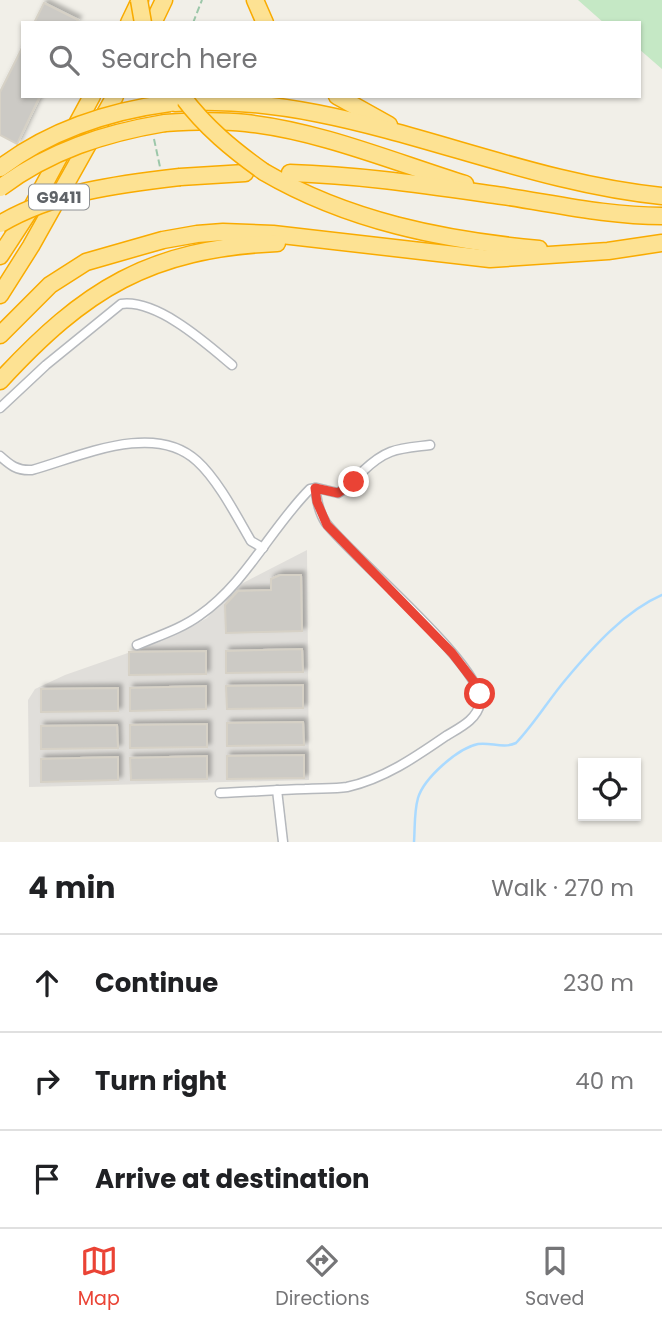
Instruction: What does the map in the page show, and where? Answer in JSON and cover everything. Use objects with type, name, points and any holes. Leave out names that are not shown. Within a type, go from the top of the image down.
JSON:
[{"type":"highway","points":[[131,21],[140,0]]},
{"type":"highway","points":[[140,0],[143,21]]},
{"type":"highway","points":[[154,21],[164,0]]},
{"type":"highway","points":[[255,0],[264,21]]},
{"type":"highway","name":"G9411","points":[[0,256],[32,207],[91,98]]},
{"type":"highway","name":"G9411","points":[[0,295],[31,246],[114,98]]},
{"type":"highway","points":[[341,98],[413,138]]},
{"type":"highway","points":[[176,100],[196,114],[232,150],[264,172],[318,200],[403,227],[484,243],[582,252]]},
{"type":"highway","points":[[0,168],[35,146],[71,129],[117,113],[176,100],[217,101],[270,105],[328,116],[562,180],[662,196]]},
{"type":"highway","points":[[0,188],[43,160],[114,132],[165,122],[222,121],[289,131],[504,197]]},
{"type":"highway","points":[[0,224],[27,209],[68,196],[180,177],[245,173]]},
{"type":"highway","points":[[290,173],[389,180],[616,214],[662,216]]},
{"type":"highway","points":[[0,335],[50,285],[86,262],[163,240],[197,234],[246,232],[490,259],[662,243]]},
{"type":"highway","points":[[0,381],[73,309],[108,286],[152,265],[188,254],[249,244],[335,241]]},
{"type":"street","points":[[0,408],[46,365],[121,304],[130,303],[153,309],[194,334],[232,365]]},
{"type":"street","points":[[0,456],[15,468],[32,470],[123,443],[146,443],[173,448],[199,462],[251,541],[263,548]]},
{"type":"street","points":[[137,645],[186,624],[202,614],[238,578],[307,492],[315,488],[338,493],[351,486],[365,469],[389,451],[430,445]]},
{"type":"street","points":[[220,793],[342,787],[380,775],[464,724],[477,712],[480,703],[480,694],[475,683],[458,660],[327,525],[317,502],[315,488]]},
{"type":"street","points":[[276,790],[284,842]]},
{"type":"path","points":[[194,21],[202,0]]},
{"type":"shaded area","points":[[307,550],[309,780],[29,787],[28,700],[35,689],[188,629],[207,618],[237,586]]},
{"type":"green space","points":[[578,0],[662,0],[662,69],[641,51],[641,21],[602,21]]},
{"type":"building","points":[[44,3],[78,20],[77,21],[35,21]]},
{"type":"building","points":[[21,50],[21,98],[39,98],[17,144],[0,135],[0,92]]},
{"type":"building","points":[[280,575],[301,575],[302,631],[226,633],[225,605],[238,591],[271,590],[271,579]]},
{"type":"building","points":[[302,649],[303,672],[226,673],[226,651]]},
{"type":"building","points":[[206,651],[206,674],[129,675],[129,652]]},
{"type":"building","points":[[303,685],[303,708],[227,709],[226,686]]},
{"type":"building","points":[[206,686],[206,709],[130,711],[130,688]]},
{"type":"building","points":[[118,688],[118,711],[41,712],[41,689]]},
{"type":"building","points":[[303,722],[304,745],[227,746],[227,723]]},
{"type":"building","points":[[207,724],[207,747],[130,748],[130,725]]},
{"type":"building","points":[[117,725],[118,748],[41,749],[41,726]]},
{"type":"building","points":[[304,755],[304,778],[227,779],[227,756]]},
{"type":"building","points":[[207,756],[207,779],[131,780],[130,758]]},
{"type":"building","points":[[118,757],[118,780],[41,782],[41,759]]},
{"type":"waterway","points":[[414,842],[418,798],[434,773],[461,751],[478,744],[516,743],[560,686],[599,642],[635,610],[662,595]]},
{"type":"route","points":[[354,482],[334,494],[315,488],[324,520],[452,653],[480,694]]}]
